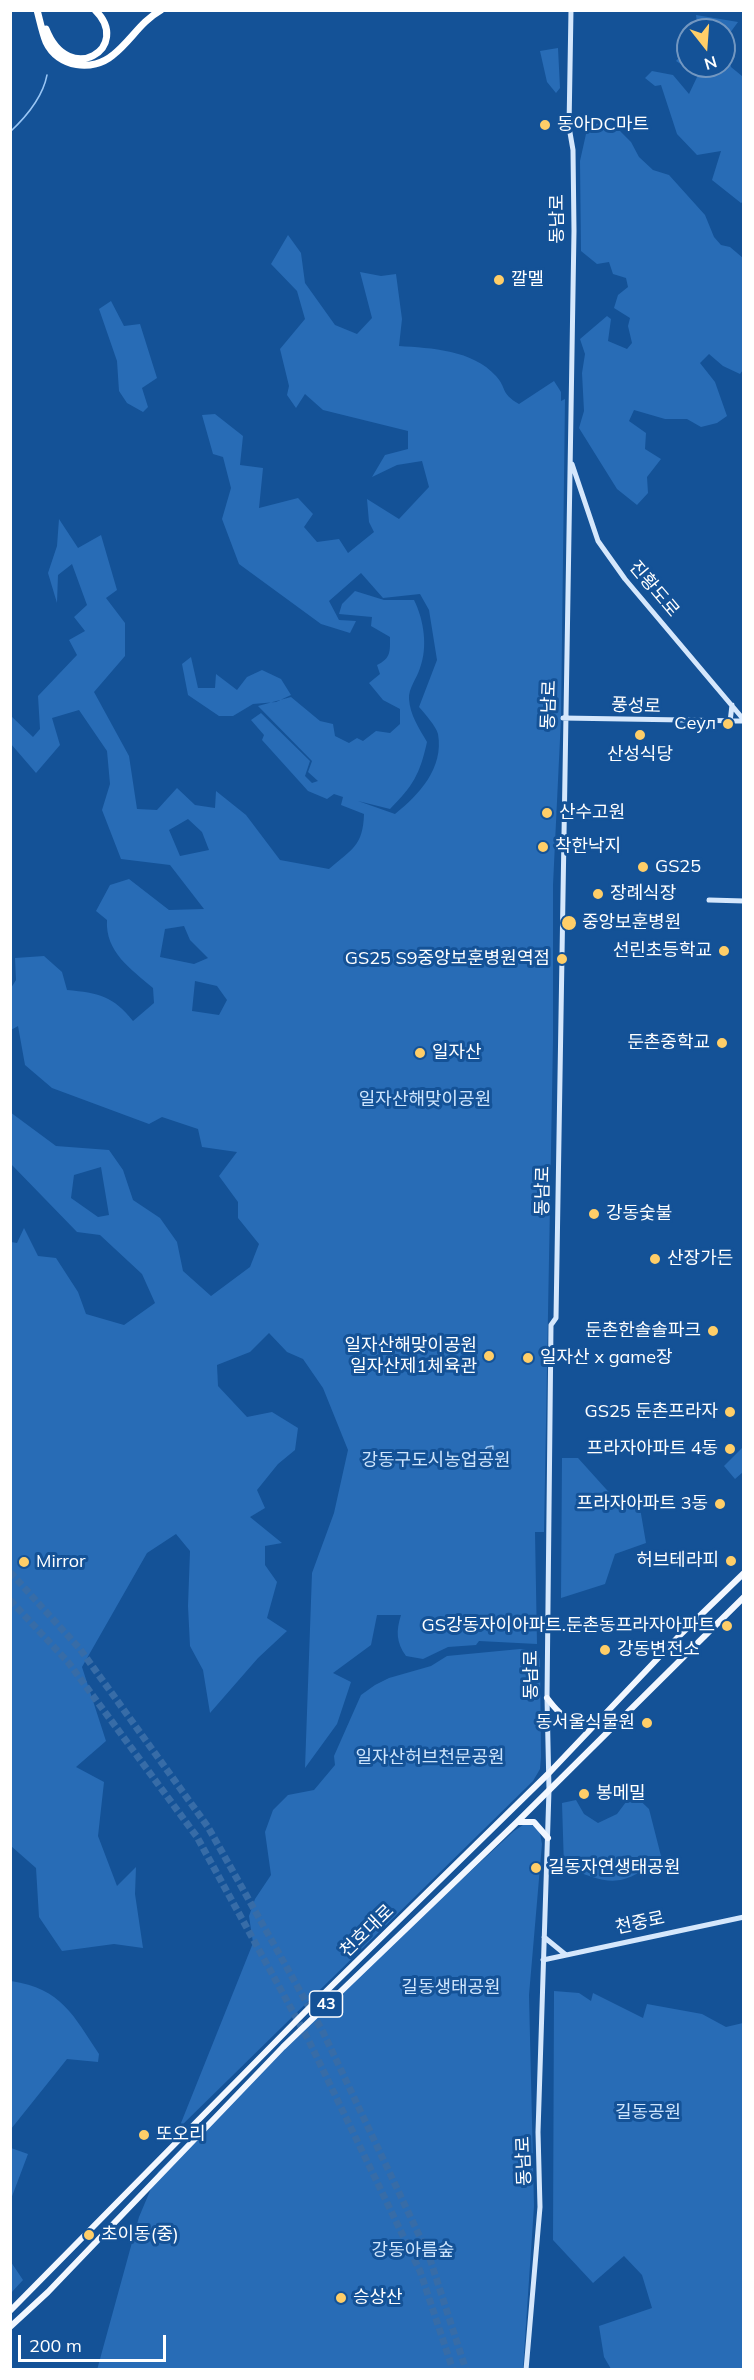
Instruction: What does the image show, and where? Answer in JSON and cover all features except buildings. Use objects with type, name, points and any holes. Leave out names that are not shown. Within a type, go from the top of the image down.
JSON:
[{"type":"highway","points":[[39,10],[56,47],[60,52],[77,60],[95,56],[104,45],[106,30],[94,10]]},
{"type":"highway","points":[[39,10],[47,44],[60,59],[81,66],[107,60],[141,24],[161,10]]},
{"type":"main road","name":"동남로","points":[[526,2370],[540,2207],[538,2132],[549,1790],[547,1698],[551,1325],[556,1318],[562,1034],[563,718],[574,222],[573,150],[569,127],[571,10]]},
{"type":"main road","name":"진황도로","points":[[570,460],[598,542],[625,579],[744,721]]},
{"type":"main road","points":[[730,722],[732,705]]},
{"type":"main road","name":"풍성로","points":[[563,718],[744,721]]},
{"type":"main road","points":[[709,900],[744,901]]},
{"type":"main road","name":"천호대로","points":[[10,2311],[305,2012],[549,1773],[680,1635],[744,1573]]},
{"type":"main road","name":"천호대로","points":[[10,2327],[48,2292],[283,2047],[517,1822],[744,1597]]},
{"type":"main road","points":[[547,1698],[558,1713],[574,1722],[584,1723],[603,1718]]},
{"type":"main road","points":[[517,1822],[534,1822],[548,1838]]},
{"type":"main road","name":"천중로","points":[[543,1960],[744,1917]]},
{"type":"main road","points":[[544,1937],[566,1954]]},
{"type":"green space","points":[[696,15],[714,18],[696,18]]},
{"type":"green space","points":[[558,48],[560,88],[556,93],[547,82],[540,51]]},
{"type":"green space","points":[[652,71],[673,75],[689,94],[697,78],[736,78],[736,71],[742,76],[744,201],[741,203],[712,180],[721,151],[697,155],[677,134],[661,85],[655,86],[645,78]]},
{"type":"green space","points":[[608,122],[613,131],[620,131],[631,142],[639,157],[653,170],[669,175],[705,215],[714,237],[721,245],[730,247],[743,258],[743,370],[740,374],[723,366],[709,354],[700,363],[715,382],[727,416],[717,423],[701,427],[687,419],[665,419],[634,410],[629,421],[646,433],[645,449],[661,459],[647,477],[648,493],[637,505],[617,489],[579,428],[584,411],[582,373],[585,354],[580,339],[607,316],[611,319],[608,341],[627,349],[632,343],[628,326],[630,318],[614,308],[618,295],[628,287],[626,278],[613,274],[609,262],[597,264],[581,251],[580,161],[588,125]]},
{"type":"green space","points":[[288,235],[301,253],[305,283],[335,325],[357,334],[372,318],[360,272],[381,276],[396,274],[402,319],[399,346],[451,352],[476,361],[496,376],[506,393],[519,404],[554,381],[561,392],[561,401],[565,399],[561,718],[553,885],[553,1040],[544,1532],[535,1532],[537,1644],[479,1641],[476,1645],[448,1647],[423,1659],[406,1656],[400,1646],[398,1636],[401,1615],[377,1615],[371,1645],[333,1673],[351,1682],[337,1724],[305,1768],[312,1573],[334,1513],[348,1450],[323,1388],[303,1359],[287,1352],[269,1333],[250,1352],[217,1365],[218,1386],[247,1417],[272,1412],[298,1428],[295,1450],[278,1464],[257,1490],[265,1508],[250,1517],[282,1543],[265,1546],[265,1565],[277,1582],[267,1618],[287,1631],[258,1658],[210,1713],[203,1670],[190,1646],[188,1606],[190,1551],[176,1534],[147,1553],[82,1667],[106,1741],[76,1767],[104,1782],[98,1836],[117,1886],[136,1867],[135,1894],[143,1948],[114,1944],[62,1951],[39,1917],[36,1868],[11,1846],[11,1242],[17,1243],[24,1228],[38,1256],[56,1258],[78,1292],[86,1314],[124,1325],[155,1303],[142,1274],[100,1235],[77,1232],[11,1164],[10,1112],[56,1146],[109,1150],[123,1170],[133,1200],[160,1218],[177,1242],[183,1271],[211,1296],[250,1267],[259,1244],[238,1218],[238,1202],[219,1176],[237,1152],[202,1147],[198,1129],[162,1117],[149,1124],[52,1088],[25,1065],[18,1026],[11,1030],[11,988],[16,980],[15,958],[44,956],[62,972],[67,990],[104,997],[119,1006],[133,1021],[154,1003],[153,988],[136,974],[115,951],[107,931],[107,920],[96,911],[110,885],[129,879],[169,910],[204,909],[170,865],[121,859],[102,810],[110,784],[107,751],[79,710],[52,718],[60,745],[36,773],[11,744],[11,716],[33,737],[40,729],[38,696],[77,655],[69,640],[85,631],[74,617],[87,605],[72,564],[58,575],[57,603],[48,573],[57,546],[59,519],[78,548],[101,535],[117,590],[106,598],[125,623],[125,656],[94,692],[129,756],[137,809],[157,810],[177,788],[195,805],[215,808],[216,791],[246,815],[280,860],[329,869],[355,846],[361,833],[364,814],[341,805],[343,797],[334,794],[327,799],[308,791],[262,740],[264,735],[251,720],[261,713],[310,761],[305,776],[312,783],[318,781],[308,772],[312,761],[258,706],[291,697],[320,721],[333,724],[335,736],[349,743],[357,738],[363,741],[376,731],[390,733],[400,724],[400,709],[383,700],[369,683],[380,674],[377,665],[389,654],[390,637],[371,626],[372,617],[339,614],[342,604],[355,591],[384,600],[414,600],[422,625],[424,651],[409,699],[413,716],[427,742],[415,779],[390,809],[358,801],[395,814],[428,780],[439,746],[437,731],[419,707],[437,660],[429,610],[420,594],[383,598],[361,573],[329,601],[339,620],[356,621],[350,633],[321,624],[239,564],[222,519],[231,488],[223,457],[213,454],[202,415],[215,414],[243,436],[240,465],[263,468],[259,508],[298,498],[313,514],[304,527],[317,542],[339,539],[348,553],[374,532],[369,522],[367,499],[399,519],[429,487],[422,461],[397,465],[372,477],[385,455],[408,449],[408,431],[323,410],[305,394],[296,408],[287,395],[289,386],[280,349],[305,319],[297,291],[271,264]],"holes":[[[188,819],[202,832],[209,850],[180,856],[169,830]],[[184,926],[190,940],[208,958],[194,964],[160,957],[165,929]],[[195,981],[217,986],[227,1000],[219,1015],[192,1011]],[[101,1167],[109,1215],[98,1217],[71,1198],[74,1175]]]},
{"type":"green space","points":[[111,301],[124,326],[140,324],[157,378],[142,388],[148,407],[143,412],[127,403],[119,391],[117,361],[99,309]]},
{"type":"green space","points":[[191,657],[198,688],[215,688],[216,674],[237,690],[247,677],[262,670],[281,679],[291,695],[276,702],[253,704],[233,716],[219,716],[188,695],[182,664]]},
{"type":"green space","points":[[743,1447],[743,1472],[735,1479],[724,1466]]},
{"type":"green space","points":[[562,1458],[578,1458],[615,1499],[640,1508],[646,1543],[615,1554],[605,1584],[561,1598]]},
{"type":"green space","name":"일자산허브천문공원","points":[[520,1649],[533,1651],[540,1659],[541,1757],[540,1769],[533,1781],[179,2128],[253,1943],[249,1916],[255,1899],[271,1875],[265,1832],[273,1810],[288,1795],[314,1790],[335,1765],[334,1756],[361,1695],[375,1685],[389,1678],[431,1666],[447,1656]]},
{"type":"green space","points":[[627,1788],[649,1809],[661,1856],[635,1874],[615,1881],[593,1877],[564,1867],[562,1803],[576,1800],[584,1814],[598,1823],[617,1814],[626,1802],[616,1796]]},
{"type":"green space","name":"강동아름숲","points":[[526,1823],[539,1828],[542,1844],[529,1995],[534,2206],[523,2369],[97,2370],[139,2217],[158,2172],[310,2020],[514,1831]]},
{"type":"green space","points":[[11,1981],[43,1990],[54,1997],[73,2016],[99,2054],[98,2062],[67,2059],[11,2129]]},
{"type":"green space","name":"길동공원","points":[[554,1991],[579,1993],[591,2001],[593,1993],[643,2018],[647,2004],[702,2014],[726,2027],[743,2023],[743,2369],[611,2369],[604,2357],[599,2326],[652,2308],[642,2275],[624,2256],[593,2283],[553,2240]]},
{"type":"green space","points":[[10,2148],[28,2154],[11,2199]]},
{"type":"green space","points":[[11,2262],[23,2280],[10,2293]]},
{"type":"shaded area","points":[[493,1446],[492,1464],[490,1465],[481,1457],[487,1447]]},
{"type":"waterway","points":[[10,132],[33,106],[42,91],[47,75]]},
{"type":"tunnel","points":[[10,1572],[80,1649],[208,1827],[323,2032],[429,2256],[466,2370]]},
{"type":"tunnel","points":[[10,1600],[68,1662],[197,1837],[309,2041],[420,2271],[453,2370]]},
{"type":"place","name":"동아DC마트","points":[[545,125]]},
{"type":"place","name":"깔멜","points":[[499,280]]},
{"type":"place","name":"Сеул","points":[[728,724]]},
{"type":"place","name":"산성식당","points":[[640,735]]},
{"type":"place","name":"산수고원","points":[[547,813]]},
{"type":"place","name":"착한낙지","points":[[543,847]]},
{"type":"place","name":"GS25","points":[[643,867]]},
{"type":"place","name":"장례식장","points":[[598,894]]},
{"type":"place","name":"중앙보훈병원","points":[[569,923]]},
{"type":"place","name":"선린초등학교","points":[[724,951]]},
{"type":"place","name":"GS25 S9중앙보훈병원역점","points":[[562,959]]},
{"type":"place","name":"둔촌중학교","points":[[722,1043]]},
{"type":"place","name":"일자산","points":[[420,1053]]},
{"type":"place","name":"강동숯불","points":[[594,1214]]},
{"type":"place","name":"산장가든","points":[[655,1259]]},
{"type":"place","name":"둔촌한솔솔파크","points":[[713,1331]]},
{"type":"place","name":"일자산해맞이공원 일자산제1체육관","points":[[489,1356]]},
{"type":"place","name":"일자산 x game장","points":[[528,1358]]},
{"type":"place","name":"GS25 둔촌프라자","points":[[730,1412]]},
{"type":"place","name":"프라자아파트 4동","points":[[730,1449]]},
{"type":"place","name":"프라자아파트 3동","points":[[720,1504]]},
{"type":"place","name":"허브테라피","points":[[731,1561]]},
{"type":"place","name":"Mirror","points":[[24,1562]]},
{"type":"place","name":"GS강동자이아파트.둔촌동프라자아파트","points":[[727,1626]]},
{"type":"place","name":"강동변전소","points":[[605,1650]]},
{"type":"place","name":"동서울식물원","points":[[647,1723]]},
{"type":"place","name":"봉메밀","points":[[584,1794]]},
{"type":"place","name":"길동자연생태공원","points":[[536,1868]]},
{"type":"place","name":"또오리","points":[[144,2135]]},
{"type":"place","name":"초이동(중)","points":[[89,2235]]},
{"type":"place","name":"승상산","points":[[341,2298]]},
{"type":"park label","name":"일자산해맞이공원","points":[[425,1100]]},
{"type":"park label","name":"강동구도시농업공원","points":[[436,1461]]},
{"type":"park label","name":"길동생태공원","points":[[451,1988]]}]
